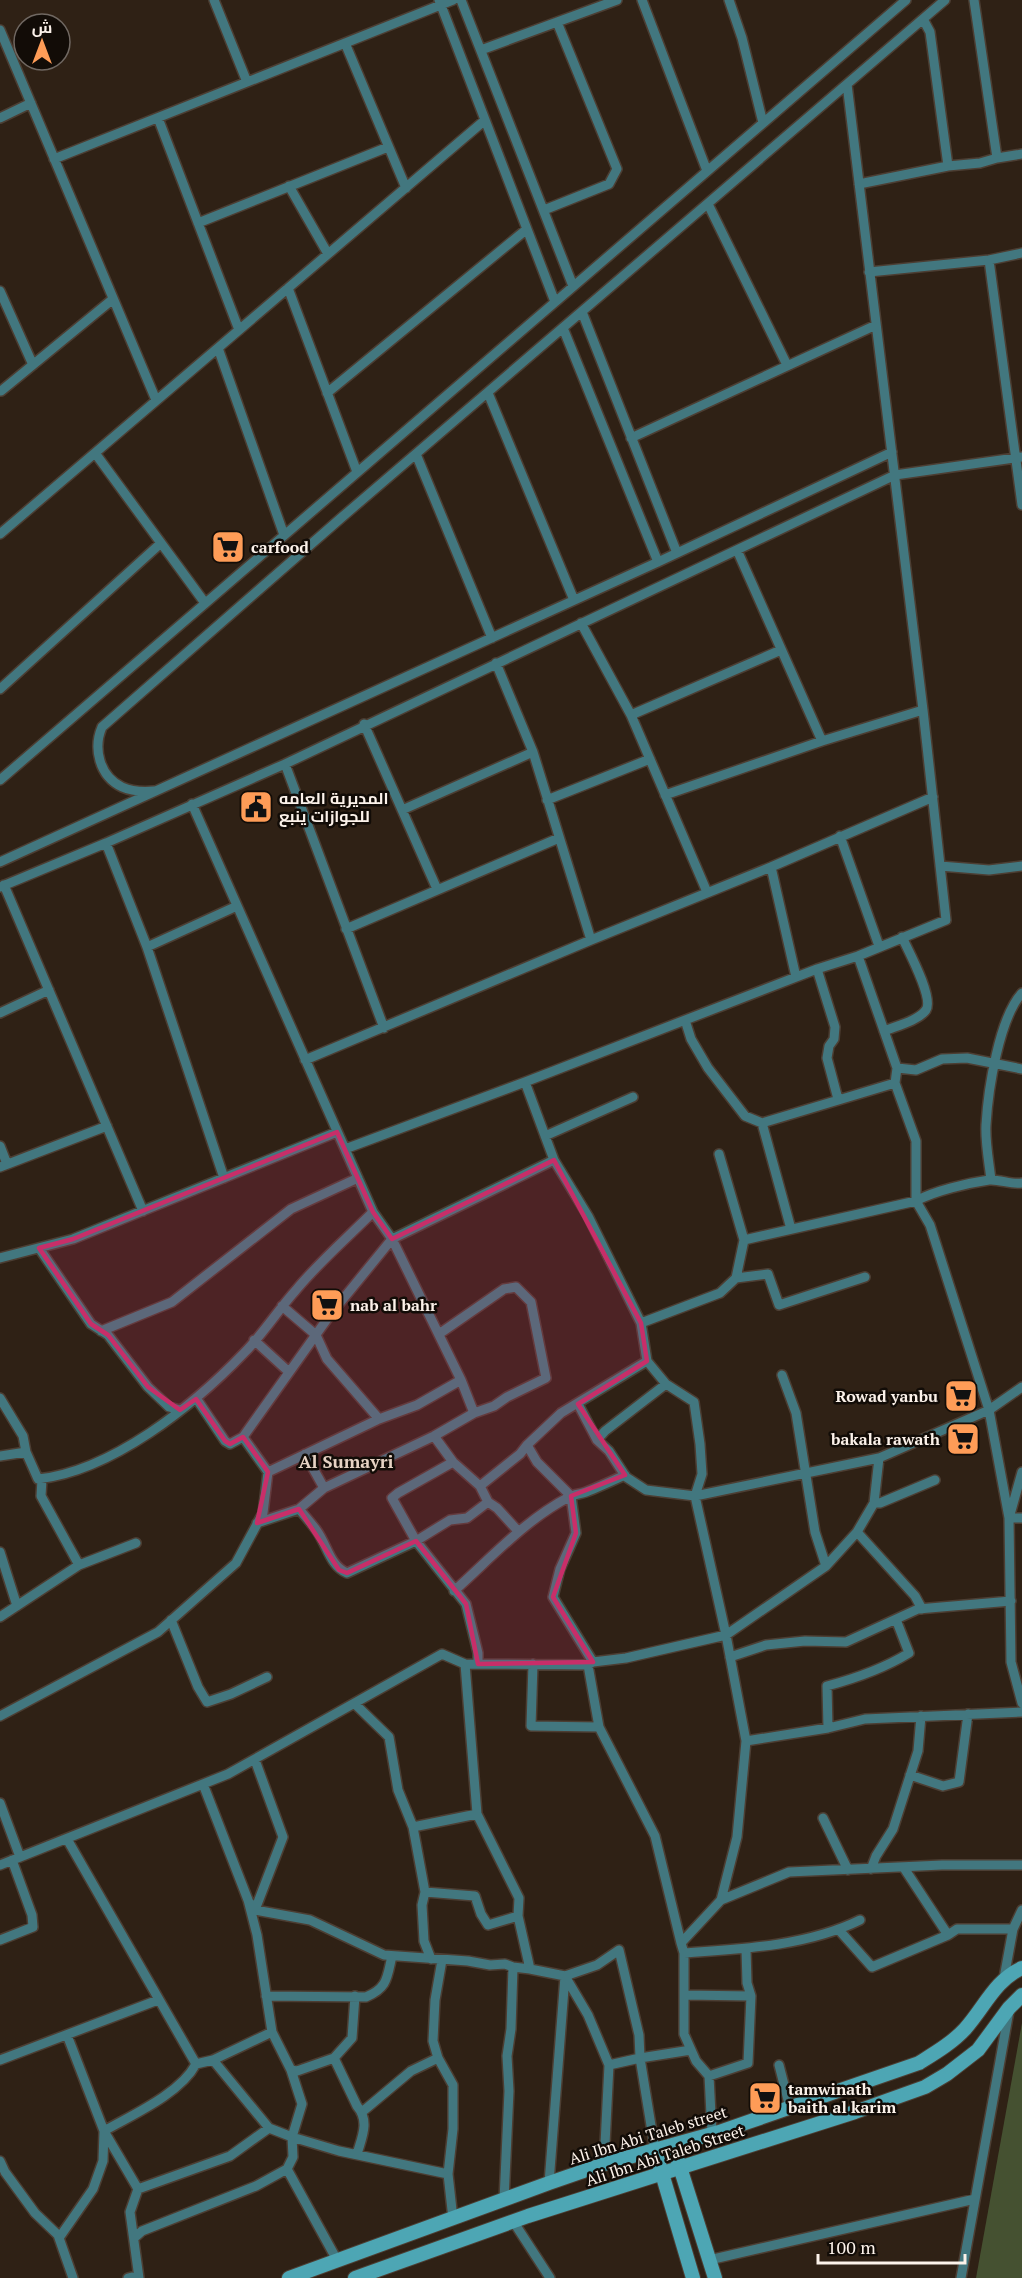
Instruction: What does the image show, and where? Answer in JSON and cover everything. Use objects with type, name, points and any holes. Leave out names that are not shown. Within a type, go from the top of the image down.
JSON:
[{"type":"main road","name":"Ali Ibn Abi Taleb street","points":[[289,2278],[604,2164],[712,2134],[919,2062],[945,2046],[964,2030],[1004,1978],[1022,1968]]},
{"type":"main road","name":"Ali Ibn Abi Taleb Street","points":[[355,2278],[513,2221],[855,2112],[926,2086],[947,2074],[978,2050],[1009,2008],[1022,1995]]},
{"type":"main road","points":[[673,2145],[715,2278]]},
{"type":"main road","points":[[655,2150],[693,2278]]},
{"type":"street","points":[[214,0],[247,82]]},
{"type":"street","points":[[54,159],[440,3],[453,0]]},
{"type":"street","points":[[461,0],[573,286]]},
{"type":"street","points":[[481,50],[617,0]]},
{"type":"street","points":[[642,0],[707,171]]},
{"type":"street","points":[[729,0],[742,38],[763,123]]},
{"type":"street","points":[[154,792],[137,792],[122,787],[112,780],[100,761],[97,751],[98,737],[102,727],[945,0]]},
{"type":"street","points":[[974,0],[997,158]]},
{"type":"street","points":[[0,780],[902,1]]},
{"type":"street","points":[[440,3],[555,302]]},
{"type":"street","points":[[923,19],[930,32],[948,166]]},
{"type":"street","points":[[544,210],[609,184],[617,169],[557,22]]},
{"type":"street","points":[[0,30],[156,400]]},
{"type":"street","points":[[345,43],[405,188]]},
{"type":"street","points":[[345,1149],[817,969],[858,956],[946,920],[923,710],[847,84]]},
{"type":"street","points":[[0,118],[31,103]]},
{"type":"street","points":[[158,118],[239,330]]},
{"type":"street","points":[[0,533],[485,120]]},
{"type":"street","points":[[198,223],[388,147]]},
{"type":"street","points":[[859,184],[948,166],[980,164],[997,158],[1022,154]]},
{"type":"street","points":[[289,186],[328,254]]},
{"type":"street","points":[[708,204],[787,365]]},
{"type":"street","points":[[327,393],[527,229]]},
{"type":"street","points":[[869,272],[989,260],[1022,254]]},
{"type":"street","points":[[989,260],[1018,457],[1022,505]]},
{"type":"street","points":[[288,288],[357,472]]},
{"type":"street","points":[[0,291],[33,365]]},
{"type":"street","points":[[1,391],[113,299]]},
{"type":"street","points":[[582,312],[677,553]]},
{"type":"street","points":[[632,438],[876,325]]},
{"type":"street","points":[[563,328],[658,562]]},
{"type":"street","points":[[218,348],[284,536]]},
{"type":"street","points":[[488,393],[574,600]]},
{"type":"street","points":[[0,862],[658,562],[892,452]]},
{"type":"street","points":[[95,453],[205,603]]},
{"type":"street","points":[[416,454],[492,638]]},
{"type":"street","points":[[143,1211],[2,886],[285,764],[364,724],[895,475],[1018,457]]},
{"type":"street","points":[[0,689],[161,543]]},
{"type":"street","points":[[737,550],[822,741]]},
{"type":"street","points":[[581,623],[631,715],[707,892]]},
{"type":"street","points":[[631,715],[781,650]]},
{"type":"street","points":[[496,663],[533,752],[591,940]]},
{"type":"street","points":[[665,795],[822,741],[923,710]]},
{"type":"street","points":[[364,724],[437,890]]},
{"type":"street","points":[[402,810],[533,752]]},
{"type":"street","points":[[547,800],[650,759]]},
{"type":"street","points":[[285,764],[384,1028]]},
{"type":"street","points":[[305,1060],[771,867],[933,797]]},
{"type":"street","points":[[192,804],[373,1212],[392,1239],[461,1380],[474,1413]]},
{"type":"street","points":[[840,836],[879,946]]},
{"type":"street","points":[[346,929],[559,838]]},
{"type":"street","points":[[106,843],[147,947],[224,1178]]},
{"type":"street","points":[[940,866],[989,870],[1022,866]]},
{"type":"street","points":[[771,867],[796,977]]},
{"type":"street","points":[[147,947],[237,906]]},
{"type":"street","points":[[884,1031],[920,1015],[927,1009],[926,992],[902,937]]},
{"type":"street","points":[[858,956],[897,1068],[895,1083],[916,1141],[916,1201],[930,1225],[989,1410],[1009,1518],[1011,1662],[1022,1703]]},
{"type":"street","points":[[817,969],[835,1027],[834,1039],[829,1046],[827,1058],[838,1099]]},
{"type":"street","points":[[0,1012],[49,990]]},
{"type":"street","points":[[991,1180],[986,1127],[994,1062],[1014,1001],[1022,993]]},
{"type":"street","points":[[686,1020],[691,1039],[708,1068],[745,1116],[762,1123],[895,1083]]},
{"type":"street","points":[[897,1068],[916,1070],[942,1059],[967,1058],[1022,1069]]},
{"type":"street","points":[[525,1082],[554,1160],[588,1216],[641,1323],[647,1361],[666,1384],[694,1402],[702,1474],[696,1496],[746,1741],[737,1837],[721,1900]]},
{"type":"street","points":[[545,1136],[633,1097]]},
{"type":"street","points":[[762,1123],[791,1229]]},
{"type":"street","points":[[0,1146],[4,1165],[107,1126]]},
{"type":"street","points":[[0,1258],[73,1239],[338,1132]]},
{"type":"street","points":[[641,1323],[720,1293],[736,1278],[744,1240],[719,1154]]},
{"type":"street","points":[[196,1398],[225,1442],[230,1444],[243,1437],[330,1315],[392,1239],[554,1160]]},
{"type":"street","points":[[101,1331],[172,1302],[291,1209],[358,1178]]},
{"type":"street","points":[[744,1240],[916,1201],[927,1195],[991,1180],[1012,1185],[1022,1184]]},
{"type":"street","points":[[0,1398],[23,1436],[26,1452],[38,1479],[106,1460],[196,1398],[245,1352],[297,1288],[373,1212]]},
{"type":"street","points":[[39,1248],[90,1324],[108,1335],[148,1387],[169,1407],[180,1410]]},
{"type":"street","points":[[736,1278],[768,1274],[779,1305],[865,1277]]},
{"type":"street","points":[[257,1523],[299,1509],[324,1488],[434,1436],[474,1413],[494,1406],[546,1378],[531,1302],[516,1287],[504,1289],[439,1334]]},
{"type":"street","points":[[282,1306],[316,1335],[327,1359],[379,1419]]},
{"type":"street","points":[[254,1340],[289,1372]]},
{"type":"street","points":[[480,1486],[520,1454],[527,1444],[561,1413],[647,1361]]},
{"type":"street","points":[[782,1375],[796,1413],[815,1532],[826,1566]]},
{"type":"street","points":[[268,1472],[379,1419],[417,1405],[461,1380]]},
{"type":"street","points":[[597,1440],[605,1431],[666,1384]]},
{"type":"street","points":[[578,1404],[597,1440],[609,1450],[625,1475],[646,1490],[696,1496],[879,1458],[989,1410],[1022,1387]]},
{"type":"street","points":[[434,1436],[453,1462],[480,1486],[488,1502],[497,1508],[518,1531]]},
{"type":"street","points":[[0,1716],[158,1632],[236,1563],[263,1513],[268,1472],[243,1437]]},
{"type":"street","points":[[527,1444],[537,1462],[570,1496],[576,1533],[560,1569],[553,1597],[590,1663],[599,1727],[655,1836],[684,1953],[684,2034],[696,2061],[709,2076],[712,2134]]},
{"type":"street","points":[[0,1456],[26,1452]]},
{"type":"street","points":[[305,1454],[324,1488]]},
{"type":"street","points":[[0,1864],[203,1784],[255,1760],[442,1654],[465,1664],[590,1663],[626,1658],[726,1635],[826,1566],[857,1532],[874,1503],[879,1458]]},
{"type":"street","points":[[453,1462],[392,1498],[416,1540],[466,1604],[478,1653],[478,1664]]},
{"type":"street","points":[[1009,1518],[1022,1472]]},
{"type":"street","points":[[454,1591],[518,1531],[570,1496],[584,1493],[625,1475]]},
{"type":"street","points":[[42,1479],[41,1496],[80,1565]]},
{"type":"street","points":[[874,1503],[880,1503],[934,1480]]},
{"type":"street","points":[[299,1509],[319,1534],[339,1570],[346,1573],[416,1540],[450,1520],[467,1518],[488,1502]]},
{"type":"street","points":[[1009,1518],[1022,1518]]},
{"type":"street","points":[[857,1532],[915,1596],[922,1609]]},
{"type":"street","points":[[0,1617],[80,1565],[136,1543]]},
{"type":"street","points":[[0,1552],[2,1565],[17,1606]]},
{"type":"street","points":[[730,1657],[766,1645],[805,1641],[846,1642],[922,1609],[1011,1601]]},
{"type":"street","points":[[171,1620],[198,1687],[207,1702],[231,1694],[267,1677]]},
{"type":"street","points":[[828,1728],[827,1686],[860,1677],[887,1666],[909,1653],[897,1622]]},
{"type":"street","points":[[1011,1662],[1022,1662]]},
{"type":"street","points":[[465,1664],[477,1814],[519,1898],[518,1916],[530,1969]]},
{"type":"street","points":[[533,1664],[531,1726],[599,1727]]},
{"type":"street","points":[[355,1704],[388,1737],[398,1790],[412,1827],[425,1892],[422,1905],[424,1941],[431,1959]]},
{"type":"street","points":[[746,1741],[828,1728],[865,1719],[1022,1712]]},
{"type":"street","points":[[910,1775],[943,1786],[959,1782],[968,1714]]},
{"type":"street","points":[[871,1869],[876,1856],[883,1849],[893,1829],[918,1751],[921,1716]]},
{"type":"street","points":[[255,1760],[283,1837],[255,1910]]},
{"type":"street","points":[[134,2238],[142,2231],[256,2186],[286,2169],[293,2157],[292,2137],[302,2104],[291,2070],[272,2031],[257,1935],[248,1900],[203,1784]]},
{"type":"street","points":[[0,1803],[32,1915],[33,1927],[0,1940]]},
{"type":"street","points":[[412,1827],[477,1814]]},
{"type":"street","points":[[823,1818],[848,1870]]},
{"type":"street","points":[[67,1839],[195,2064]]},
{"type":"street","points":[[681,1943],[721,1900],[789,1872],[942,1865],[1022,1865]]},
{"type":"street","points":[[904,1868],[948,1935]]},
{"type":"street","points":[[425,1892],[475,1896],[481,1914],[488,1925],[518,1916]]},
{"type":"street","points":[[248,1900],[255,1910],[310,1920],[384,1955],[468,1961],[490,1965],[505,1964],[565,1976],[597,1965],[619,1950],[639,2035],[640,2058],[655,2150]]},
{"type":"street","points":[[1004,1978],[1013,1929],[1022,1910]]},
{"type":"street","points":[[684,1953],[746,1949],[839,1930],[860,1920]]},
{"type":"street","points":[[839,1930],[872,1967],[948,1935],[957,1929],[1013,1929]]},
{"type":"street","points":[[709,2076],[748,2063],[751,1996],[747,1983],[746,1949]]},
{"type":"street","points":[[266,1996],[366,1997],[379,1992],[386,1982],[392,1956]]},
{"type":"street","points":[[442,1960],[435,2000],[433,2041],[438,2058],[453,2085],[453,2129],[448,2174],[453,2219]]},
{"type":"street","points":[[504,2200],[507,2056],[511,2029],[513,1967]]},
{"type":"street","points":[[565,1976],[588,2015],[609,2065],[604,2164]]},
{"type":"street","points":[[549,2183],[565,1976]]},
{"type":"street","points":[[684,1995],[751,1996]]},
{"type":"street","points":[[291,2070],[297,2071],[334,2058],[352,2038],[355,1996]]},
{"type":"street","points":[[0,2060],[158,2000]]},
{"type":"street","points":[[961,2278],[1009,2008]]},
{"type":"street","points":[[195,2064],[213,2060],[272,2031]]},
{"type":"street","points":[[67,2035],[104,2131],[138,2189],[130,2212],[134,2238],[133,2278]]},
{"type":"street","points":[[609,2065],[692,2050]]},
{"type":"street","points":[[334,2058],[362,2112],[364,2130],[357,2154]]},
{"type":"street","points":[[362,2112],[411,2071],[438,2058]]},
{"type":"street","points":[[213,2060],[269,2128],[292,2137],[357,2154],[448,2174]]},
{"type":"street","points":[[104,2131],[142,2110],[176,2086],[190,2075],[195,2064]]},
{"type":"street","points":[[780,2065],[790,2108]]},
{"type":"street","points":[[138,2189],[230,2156],[269,2128]]},
{"type":"street","points":[[59,2238],[93,2189],[103,2161],[104,2131]]},
{"type":"street","points":[[0,2161],[3,2173],[35,2213],[59,2238],[73,2278]]},
{"type":"street","points":[[286,2169],[337,2260]]},
{"type":"street","points":[[709,2260],[975,2199]]},
{"type":"street","points":[[513,2221],[550,2278]]},
{"type":"highlighted area","points":[[337,1132],[373,1212],[392,1239],[554,1160],[641,1323],[647,1361],[578,1404],[625,1475],[571,1496],[576,1533],[553,1597],[593,1662],[478,1664],[466,1604],[416,1541],[347,1573],[339,1570],[299,1509],[257,1523],[268,1472],[243,1437],[230,1444],[225,1441],[196,1399],[180,1410],[148,1387],[108,1335],[91,1324],[39,1248],[73,1239]]},
{"type":"green space","points":[[1022,2023],[1022,2278],[976,2278]]},
{"type":"place","name":"carfood","points":[[228,547]]},
{"type":"place","name":"المديرية العامه للجوازات ينبع","points":[[256,807]]},
{"type":"place","name":"nab al bahr","points":[[327,1305]]},
{"type":"place","name":"Rowad yanbu","points":[[961,1396]]},
{"type":"place","name":"bakala rawath","points":[[963,1439]]},
{"type":"place","name":"tamwinath baith al karim","points":[[765,2098]]},
{"type":"district","name":"Al Sumayri","points":[[346,1462]]}]
